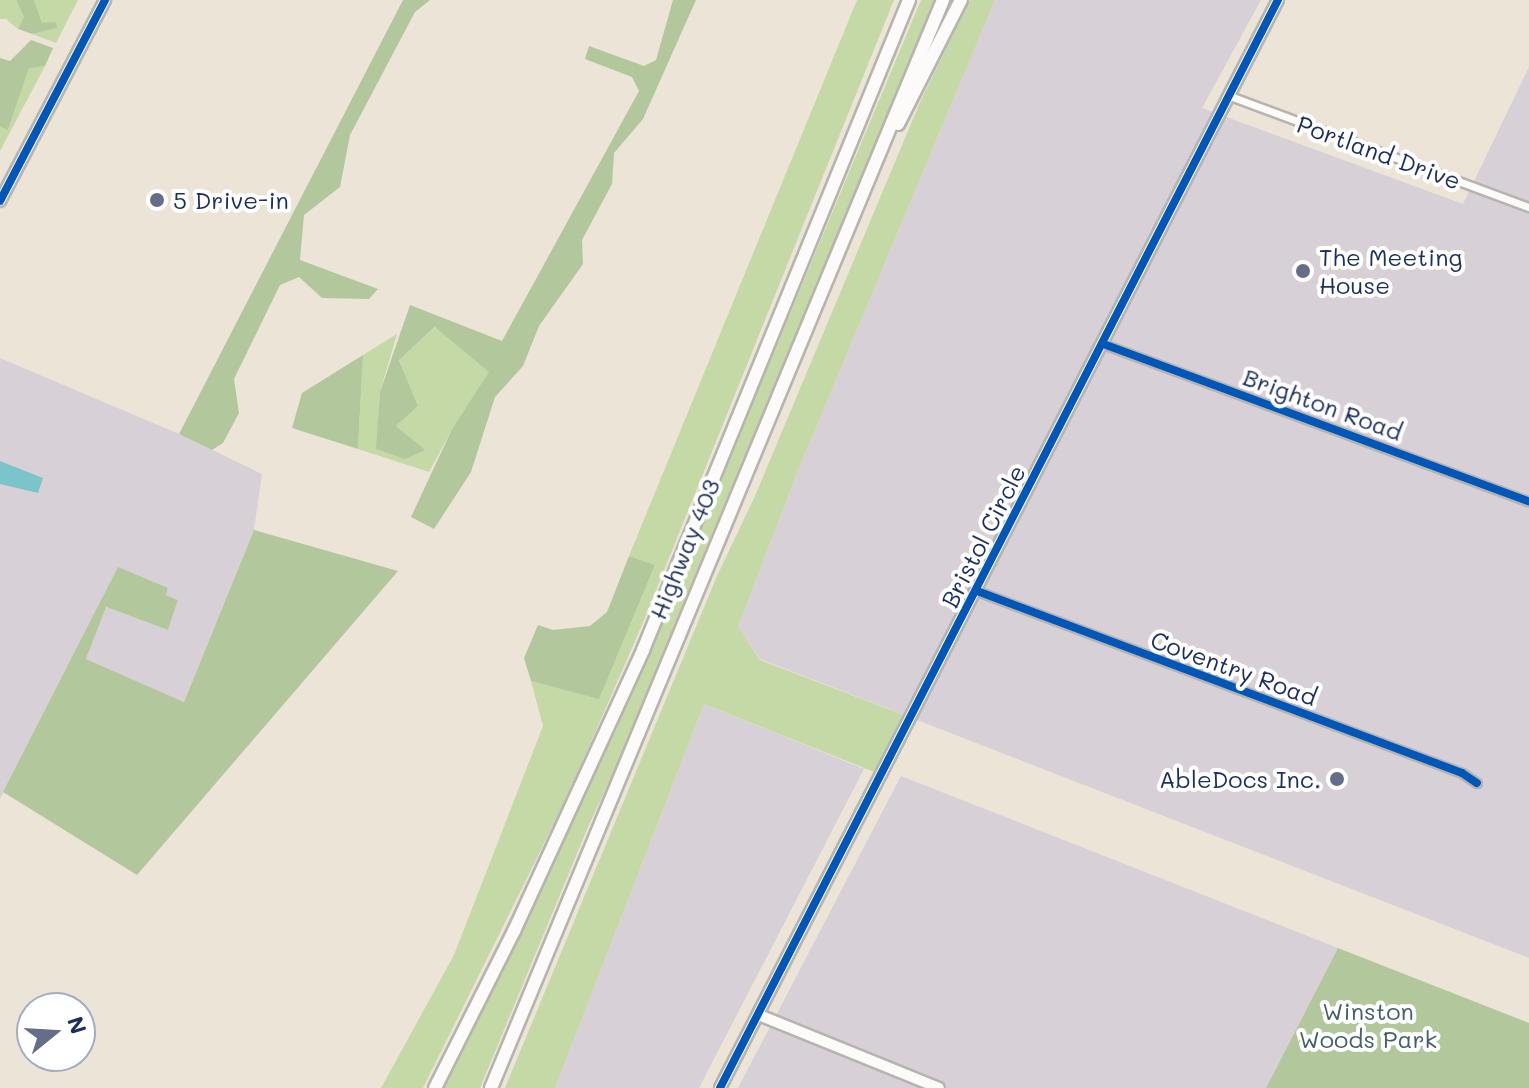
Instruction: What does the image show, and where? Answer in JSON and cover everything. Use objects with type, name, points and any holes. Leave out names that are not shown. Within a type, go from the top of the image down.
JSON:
[{"type":"highway","name":"Highway 403","points":[[435,1088],[514,931],[643,650],[909,0]]},
{"type":"highway","name":"Highway 403","points":[[491,1088],[943,0]]},
{"type":"highway","points":[[887,140],[906,114],[961,0]]},
{"type":"street","points":[[0,201],[105,0]]},
{"type":"street","name":"Bristol Circle","points":[[720,1088],[1278,0]]},
{"type":"street","name":"Portland Drive","points":[[1230,96],[1529,207]]},
{"type":"street","name":"Brighton Road","points":[[1103,344],[1529,502]]},
{"type":"street","name":"Coventry Road","points":[[977,591],[1462,773],[1477,783]]},
{"type":"street","points":[[759,1015],[939,1088]]},
{"type":"shaded area","points":[[995,0],[1261,0],[1202,108],[1463,204],[1529,67],[1529,958],[760,659],[738,627],[797,473]]},
{"type":"shaded area","points":[[0,358],[179,434],[262,474],[254,530],[184,702],[86,659],[105,607],[168,630],[178,600],[165,595],[168,589],[118,568],[0,799]]},
{"type":"shaded area","points":[[704,704],[864,769],[699,1088],[555,1088]]},
{"type":"shaded area","points":[[901,776],[1338,948],[1266,1088],[738,1088]]},
{"type":"green space","points":[[0,0],[16,0],[24,17],[18,29],[6,19],[0,19]]},
{"type":"green space","points":[[16,0],[34,0],[42,23],[56,22],[57,28],[32,34],[18,29],[24,17]]},
{"type":"green space","points":[[34,0],[78,0],[56,43],[32,34],[56,28],[42,23]]},
{"type":"green space","points":[[403,0],[430,0],[415,12],[350,135],[340,187],[304,215],[300,260],[378,289],[369,299],[322,298],[299,277],[280,285],[234,379],[239,413],[223,443],[212,450],[179,434]]},
{"type":"green space","points":[[673,0],[696,0],[643,119],[614,153],[612,184],[582,240],[583,264],[539,326],[523,366],[495,397],[471,472],[434,529],[411,517],[452,429],[489,372],[435,327],[399,360],[418,406],[396,426],[425,450],[405,459],[376,449],[380,392],[410,305],[502,341],[639,91],[632,77],[585,59],[589,46],[644,66],[656,60]]},
{"type":"green space","points":[[857,0],[894,0],[642,625],[567,797],[423,1088],[381,1088],[454,955],[543,726],[531,681],[599,698],[655,565],[629,556]]},
{"type":"green space","points":[[921,0],[936,0],[632,733],[588,827],[480,1088],[441,1088],[617,728]]},
{"type":"green space","points":[[970,0],[995,0],[797,473],[738,627],[760,660],[906,716],[877,773],[704,704],[555,1088],[505,1088],[717,576],[755,496],[921,100]]},
{"type":"green space","points":[[31,40],[53,48],[45,66],[29,68],[8,130],[0,127],[0,58],[10,61]]},
{"type":"green space","points":[[45,66],[0,151],[0,127],[8,130],[29,67]]},
{"type":"green space","points":[[436,327],[490,372],[452,429],[429,472],[358,449],[363,355],[397,334],[380,392],[377,449],[424,450],[396,426],[418,406],[399,360]]},
{"type":"green space","points":[[363,355],[358,449],[292,428],[302,393]]},
{"type":"green space","points":[[254,530],[398,571],[137,875],[3,792],[118,567],[168,588],[166,595],[178,600],[168,630],[106,607],[86,659],[184,702]]},
{"type":"green space","points":[[629,556],[655,565],[599,699],[531,681],[524,658],[538,625],[553,630],[590,626],[607,612]]},
{"type":"green space","name":"Winston Woods Park","points":[[1338,948],[1529,1023],[1529,1088],[1266,1088]]},
{"type":"water","points":[[0,461],[43,478],[38,493],[0,484]]},
{"type":"cycle path","points":[[0,201],[105,0]]},
{"type":"cycle path","points":[[720,1088],[1278,0]]},
{"type":"cycle path","points":[[1103,344],[1529,502]]},
{"type":"cycle path","points":[[977,591],[1462,773],[1477,783]]},
{"type":"place","name":"5 Drive-in","points":[[157,200]]},
{"type":"place","name":"The Meeting House","points":[[1303,271]]},
{"type":"place","name":"AbleDocs Inc.","points":[[1337,779]]}]
